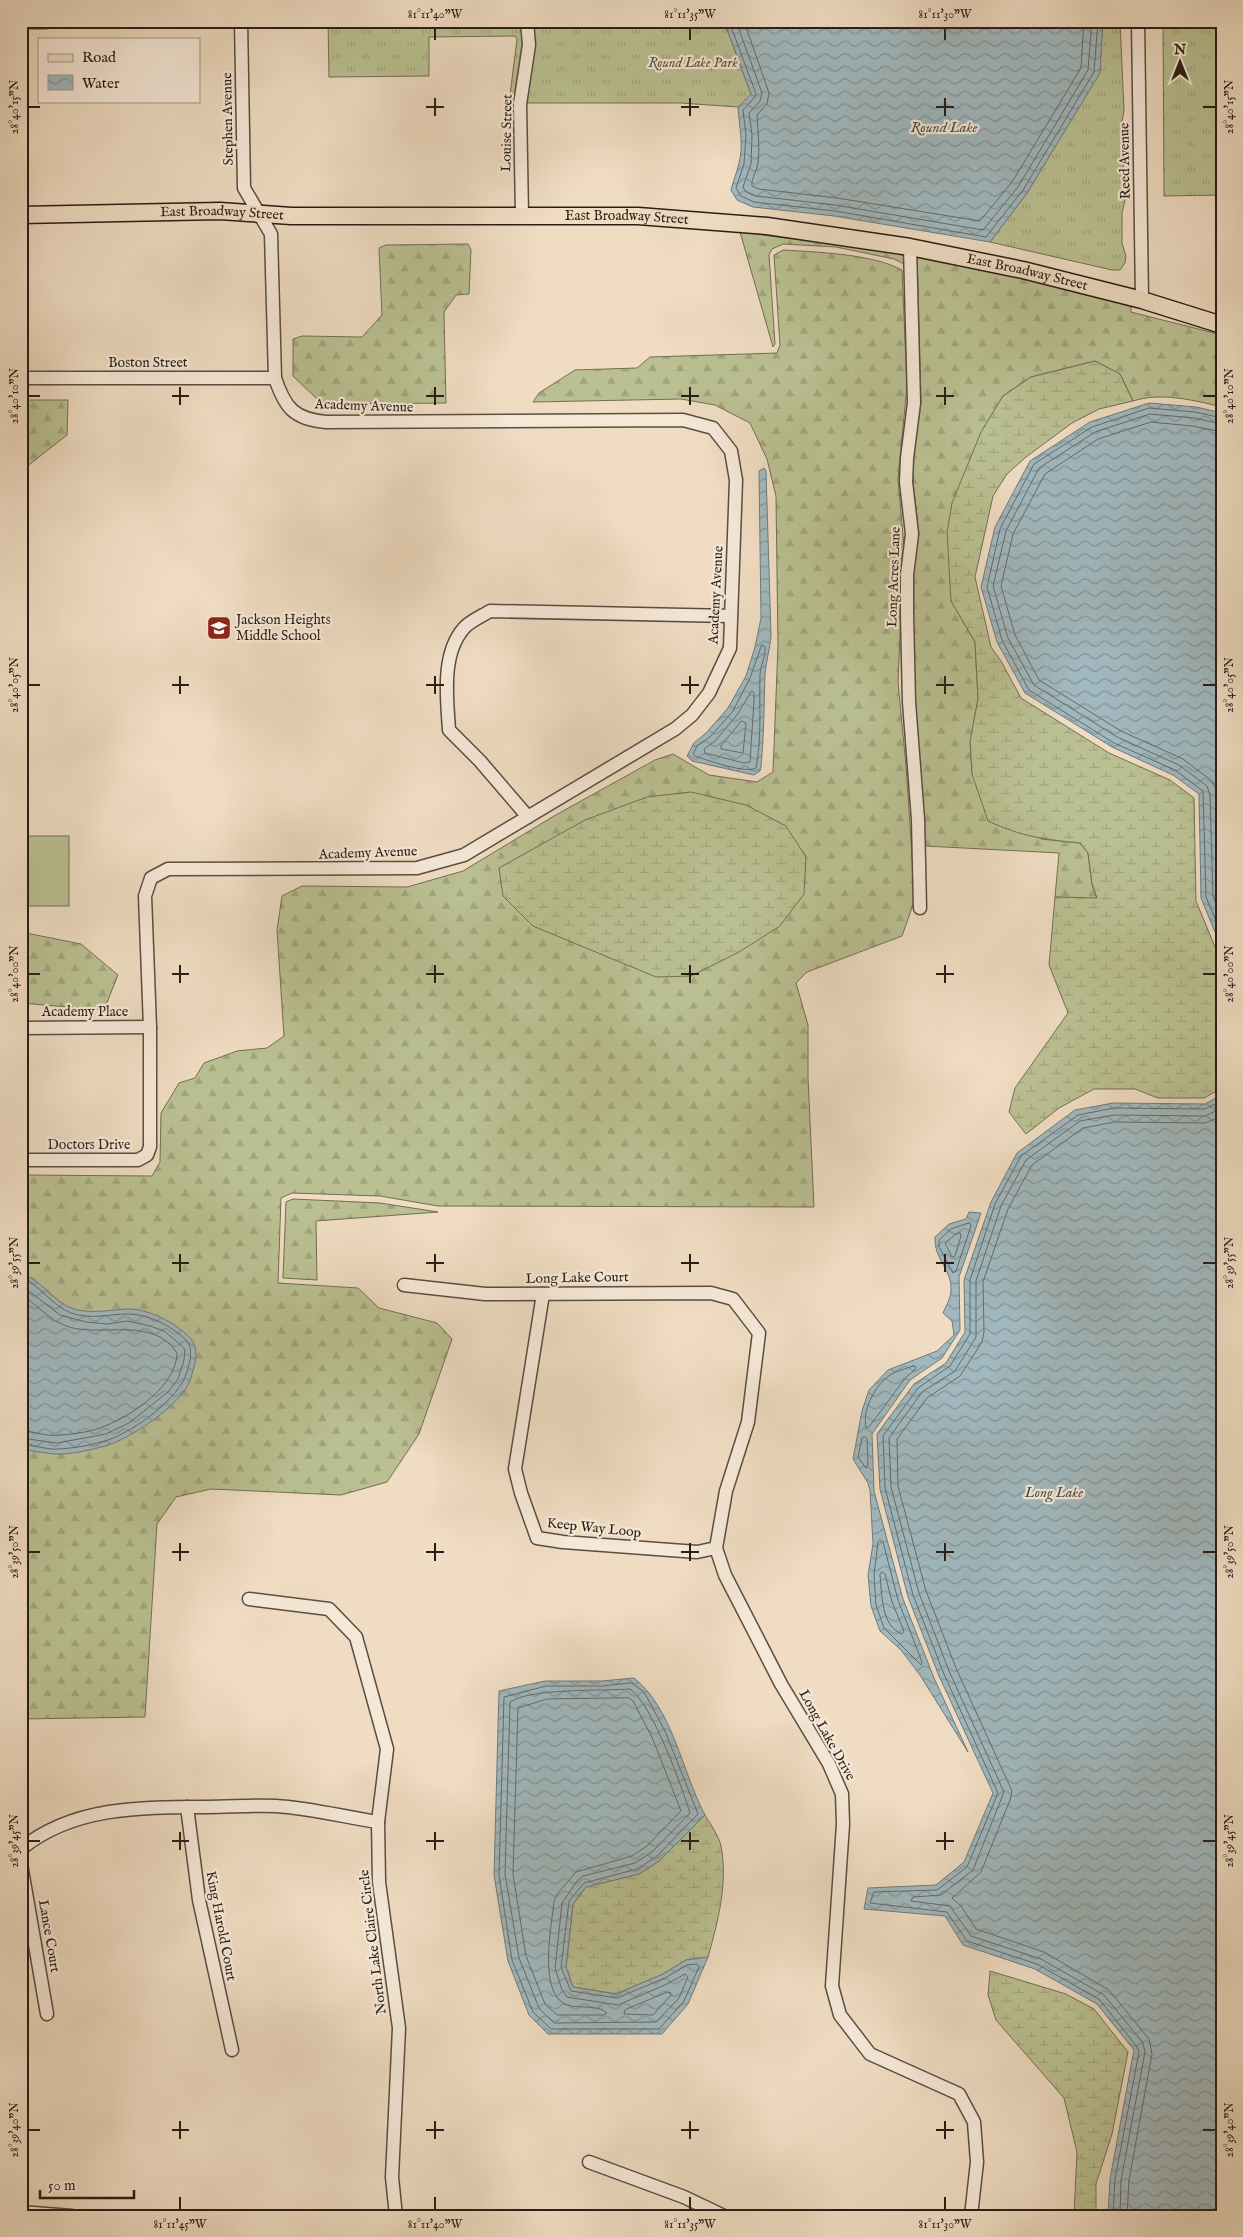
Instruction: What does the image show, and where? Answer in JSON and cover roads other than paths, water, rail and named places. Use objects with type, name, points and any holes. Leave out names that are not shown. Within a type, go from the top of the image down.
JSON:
[{"type":"main road","name":"East Broadway Street","points":[[21,215],[220,211],[291,216],[638,216],[757,226],[833,234],[910,247],[1023,270],[1142,300],[1222,325]]},
{"type":"street","name":"Stephen Avenue","points":[[241,21],[244,188],[258,213]]},
{"type":"street","name":"Louise Street","points":[[522,215],[520,104],[529,45],[527,21]]},
{"type":"street","name":"Reed Avenue","points":[[1138,21],[1142,300]]},
{"type":"street","points":[[21,22],[46,22]]},
{"type":"street","name":"Academy Avenue","points":[[150,1027],[145,896],[151,878],[168,870],[417,868],[464,855],[675,729],[692,715],[709,693],[730,648],[736,480],[731,451],[713,428],[684,420],[326,422],[309,420],[294,412],[282,398],[276,378],[271,234],[258,213]]},
{"type":"street","name":"Long Acres Lane","points":[[910,247],[914,402],[906,482],[912,534],[907,575],[907,613],[909,702],[918,819],[920,908]]},
{"type":"street","name":"Boston Street","points":[[21,378],[276,378]]},
{"type":"street","points":[[528,817],[480,761],[449,730],[447,684],[453,642],[465,626],[490,611],[731,616]]},
{"type":"street","name":"Academy Place","points":[[21,1028],[150,1027]]},
{"type":"street","name":"Doctors Drive","points":[[21,1160],[138,1160],[147,1155],[150,1147],[150,1027]]},
{"type":"street","name":"Long Lake Court","points":[[404,1285],[485,1294],[711,1293],[733,1299],[743,1312]]},
{"type":"street","name":"Keep Way Loop","points":[[543,1294],[515,1468],[521,1493],[537,1538],[563,1542],[697,1552],[716,1548]]},
{"type":"street","name":"Long Lake Drive","points":[[743,1312],[758,1333],[755,1367],[748,1422],[726,1491],[716,1548],[725,1575],[780,1684],[829,1764],[842,1794],[844,1824],[832,1986],[840,2015],[870,2054],[958,2094],[974,2122],[977,2162],[971,2216]]},
{"type":"street","name":"North Lake Claire Circle","points":[[249,1599],[329,1609],[356,1637],[387,1749],[378,1822],[379,1882],[399,2028],[392,2177],[396,2216]]},
{"type":"street","points":[[21,1849],[32,1840],[78,1818],[110,1811],[187,1807],[277,1806],[378,1822]]},
{"type":"street","name":"King Harold Court","points":[[187,1807],[199,1900],[232,2050]]},
{"type":"street","name":"Lance Court","points":[[21,1864],[47,2014]]},
{"type":"street","points":[[589,2162],[684,2198],[724,2216]]},
{"type":"street","points":[[21,2212],[72,2216]]},
{"type":"water","name":"Round Lake","points":[[724,21],[1103,21],[1100,73],[1027,193],[990,242],[834,216],[753,207],[737,200],[731,190],[741,149],[738,107],[751,94]]},
{"type":"water","points":[[1149,403],[1196,407],[1222,413],[1222,949],[1201,898],[1199,794],[1173,775],[1112,747],[1025,693],[997,642],[981,587],[995,527],[1030,461],[1090,422]]},
{"type":"water","points":[[764,468],[766,471],[771,636],[765,674],[761,767],[760,771],[754,775],[692,761],[687,756],[694,743],[706,733],[728,708],[746,676],[755,647],[761,618],[759,471]]},
{"type":"water","name":"Long Lake","points":[[1222,1095],[1222,2216],[1108,2216],[1110,2179],[1134,2050],[1097,2004],[1035,1969],[963,1945],[945,1916],[864,1909],[868,1888],[936,1885],[964,1862],[993,1793],[939,1676],[908,1597],[880,1489],[877,1434],[914,1384],[946,1363],[965,1332],[964,1280],[991,1202],[1017,1153],[1075,1110],[1113,1103],[1205,1104]]},
{"type":"water","points":[[969,1212],[981,1213],[959,1277],[960,1330],[942,1358],[910,1380],[872,1434],[874,1491],[903,1599],[934,1678],[968,1752],[920,1675],[901,1650],[880,1631],[871,1606],[868,1575],[873,1544],[870,1490],[868,1483],[853,1459],[862,1411],[869,1390],[888,1370],[937,1351],[954,1335],[952,1321],[943,1313],[950,1296],[951,1283],[937,1251],[935,1237],[949,1224],[966,1219]]},
{"type":"water","points":[[21,1273],[35,1281],[60,1302],[74,1309],[94,1311],[135,1309],[152,1314],[178,1327],[191,1339],[196,1352],[191,1379],[182,1394],[154,1420],[111,1444],[61,1454],[21,1449]]},
{"type":"water","points":[[634,1678],[647,1691],[668,1724],[705,1815],[659,1861],[639,1874],[586,1887],[573,1904],[566,1967],[573,1987],[616,1994],[663,1974],[686,1960],[708,1957],[688,2004],[662,2034],[548,2034],[529,2015],[508,1961],[494,1875],[499,1691],[545,1681],[602,1681]]},
{"type":"place","name":"Jackson Heights Middle School","points":[[219,628]]},
{"type":"park label","name":"Round Lake Park","points":[[693,63]]}]
